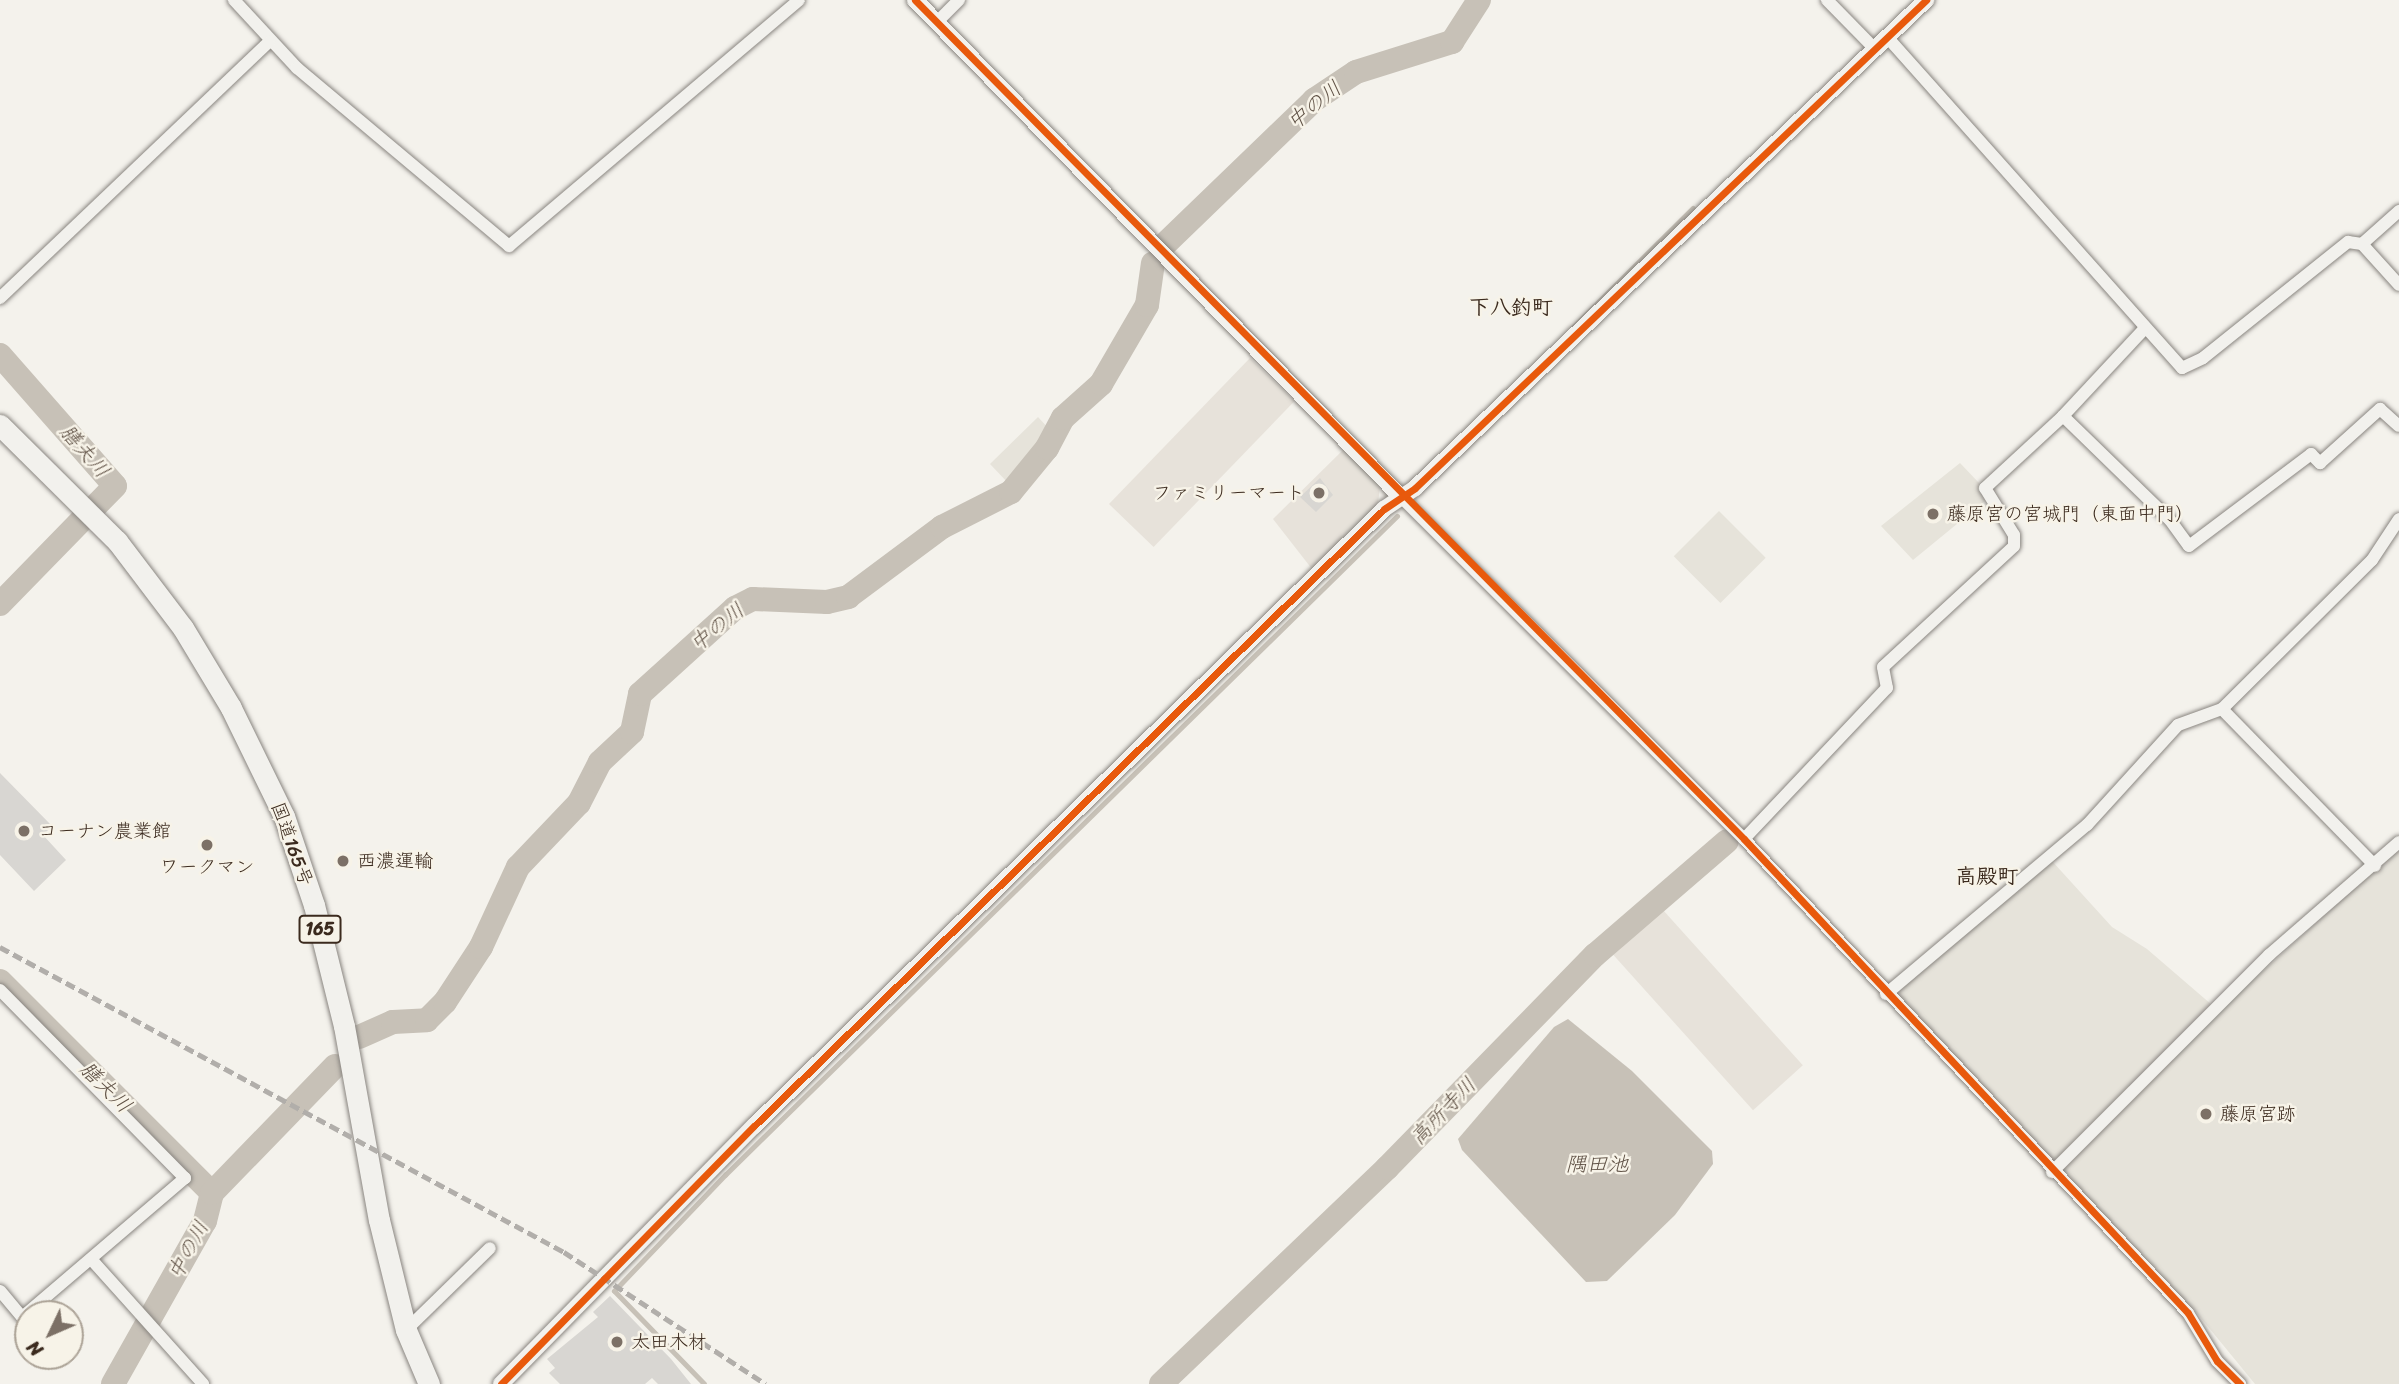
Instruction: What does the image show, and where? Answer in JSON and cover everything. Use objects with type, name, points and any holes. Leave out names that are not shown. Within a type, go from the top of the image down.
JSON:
[{"type":"highway","name":"国道165号","points":[[0,425],[93,516],[183,628],[232,708],[284,816],[314,905],[344,1026],[379,1220],[406,1330],[429,1384]]},
{"type":"street","points":[[234,0],[269,42],[509,246],[799,0]]},
{"type":"street","points":[[915,0],[1401,497],[1744,839],[2052,1172],[2188,1313],[2217,1361],[2240,1384]]},
{"type":"street","points":[[937,22],[959,0]]},
{"type":"street","points":[[1827,0],[1875,49]]},
{"type":"street","points":[[501,1384],[754,1126],[1401,497],[1926,0]]},
{"type":"street","points":[[1888,38],[2182,368],[2203,358],[2348,242],[2362,244],[2399,285]]},
{"type":"street","points":[[0,298],[269,42]]},
{"type":"street","points":[[2362,244],[2399,211]]},
{"type":"street","points":[[1744,839],[1887,688],[1883,667],[1944,604],[2014,546],[2014,536],[1985,488],[2063,416],[2145,328]]},
{"type":"street","points":[[2063,416],[2170,520],[2189,546],[2311,454],[2320,463],[2380,409],[2399,426]]},
{"type":"street","points":[[1886,994],[2087,825],[2178,725],[2222,709],[2372,560],[2399,519]]},
{"type":"street","points":[[2222,709],[2375,866]]},
{"type":"street","points":[[2052,1172],[2269,955],[2375,866],[2399,842]]},
{"type":"street","points":[[0,990],[185,1178],[22,1317],[0,1291]]},
{"type":"street","points":[[406,1330],[490,1248]]},
{"type":"street","points":[[91,1259],[203,1384]]},
{"type":"shaded area","points":[[1250,358],[1295,401],[1154,547],[1109,504]]},
{"type":"shaded area","points":[[1038,417],[1050,430],[1009,484],[990,464]]},
{"type":"shaded area","points":[[1344,449],[1380,487],[1378,503],[1312,569],[1273,519]]},
{"type":"shaded area","name":"藤原宮の宮城門（東面中門）","points":[[1960,463],[1980,484],[1985,501],[1913,560],[1881,526]]},
{"type":"shaded area","points":[[1719,511],[1766,558],[1720,603],[1674,556]]},
{"type":"shaded area","name":"藤原宮跡","points":[[2399,848],[2399,1384],[2255,1384],[2196,1312],[1899,996],[1900,988],[2052,861],[2112,927],[2147,949],[2219,1011]]},
{"type":"shaded area","points":[[1663,910],[1803,1065],[1753,1110],[1613,955]]},
{"type":"water","name":"隅田池","points":[[1568,1019],[1632,1071],[1712,1151],[1713,1164],[1675,1215],[1607,1281],[1586,1282],[1462,1150],[1458,1139],[1554,1027]]},
{"type":"building","name":"ファミリーマート","points":[[1320,478],[1333,495],[1316,512],[1300,497]]},
{"type":"building","name":"コーナン農業館","points":[[0,773],[52,826],[43,835],[66,860],[34,891],[0,855]]},
{"type":"building","name":"太田木材","points":[[610,1296],[671,1359],[691,1384],[658,1384],[652,1378],[645,1384],[560,1384],[549,1373],[555,1368],[547,1359],[598,1317],[593,1312]]},
{"type":"waterway","name":"中の川","points":[[1164,245],[1314,100],[1356,72],[1452,42],[1479,0]]},
{"type":"waterway","points":[[1572,328],[1693,208]]},
{"type":"waterway","name":"中の川","points":[[359,1037],[393,1022],[427,1020],[445,1002],[481,947],[518,867],[579,803],[600,762],[632,732],[640,694],[735,608],[753,599],[827,602],[848,597],[942,527],[1011,492],[1047,448],[1063,418],[1101,384],[1147,305],[1153,263]]},
{"type":"waterway","name":"膳夫川","points":[[0,355],[115,486],[0,604]]},
{"type":"waterway","points":[[704,1384],[614,1291],[725,1175],[1397,516]]},
{"type":"waterway","name":"高所寺川","points":[[1161,1384],[1387,1168],[1595,955],[1727,841]]},
{"type":"waterway","name":"膳夫川","points":[[0,981],[212,1193]]},
{"type":"waterway","name":"中の川","points":[[113,1384],[205,1221],[212,1193],[335,1066]]},
{"type":"railway","points":[[0,947],[564,1252],[766,1384]]},
{"type":"cycle path","points":[[915,0],[1744,839],[2188,1313],[2217,1361],[2240,1384]]},
{"type":"cycle path","points":[[501,1384],[754,1126],[1384,509],[1415,488],[1926,0]]},
{"type":"place","name":"ファミリーマート","points":[[1319,493]]},
{"type":"place","name":"藤原宮の宮城門（東面中門）","points":[[1933,514]]},
{"type":"place","name":"コーナン農業館","points":[[24,831]]},
{"type":"place","name":"ワークマン","points":[[207,845]]},
{"type":"place","name":"西濃運輸","points":[[343,861]]},
{"type":"place","name":"藤原宮跡","points":[[2206,1114]]},
{"type":"place","name":"太田木材","points":[[617,1342]]},
{"type":"district","name":"下八釣町","points":[[1511,307]]},
{"type":"district","name":"高殿町","points":[[1987,876]]}]
